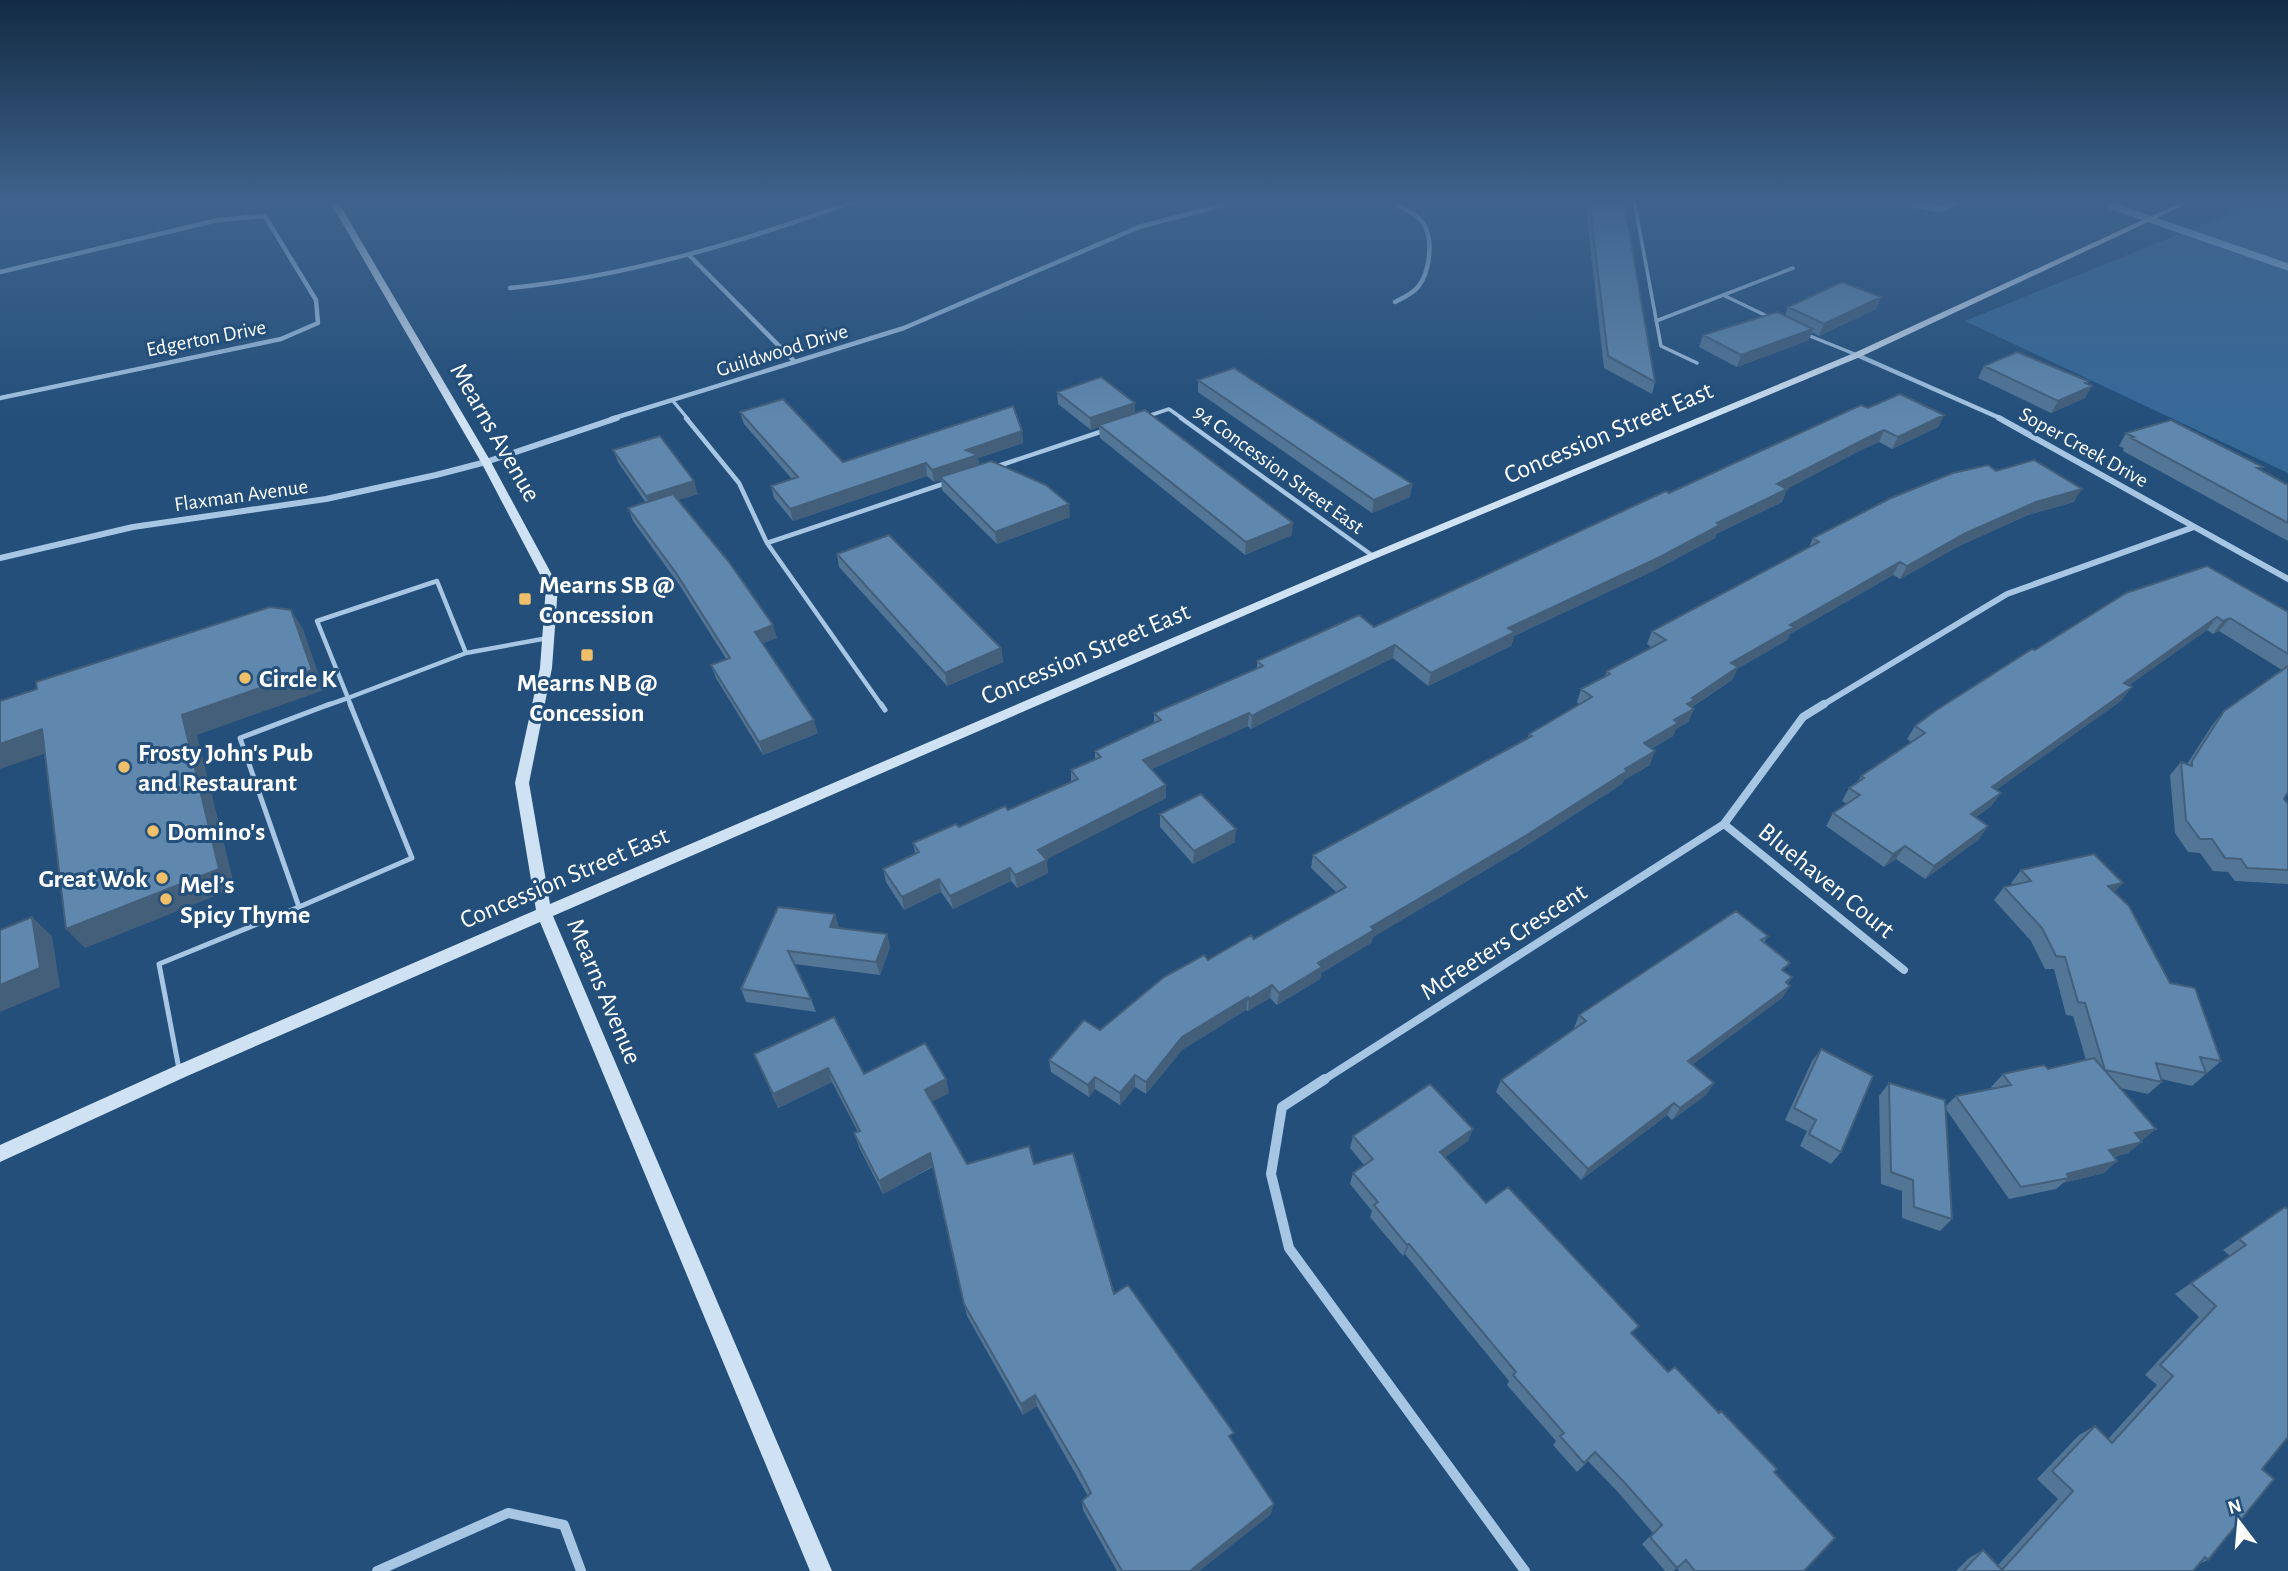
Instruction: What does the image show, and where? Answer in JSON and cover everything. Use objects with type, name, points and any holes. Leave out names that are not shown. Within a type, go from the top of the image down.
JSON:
[{"type":"street","name":"Edgerton Drive","points":[[0,398],[281,339],[318,323],[316,300],[300,273]]},
{"type":"street","name":"Mearns Avenue","points":[[376,273],[486,462],[552,586],[546,668],[522,783],[544,912],[821,1571]]},
{"type":"street","points":[[510,288],[551,286],[610,273]]},
{"type":"street","points":[[707,273],[794,362]]},
{"type":"street","name":"Guildwood Drive","points":[[486,462],[539,442],[904,328],[1031,273]]},
{"type":"street","points":[[1395,302],[1417,288],[1424,273]]},
{"type":"street","name":"Concession Street East","points":[[0,1154],[179,1072],[544,912],[1373,556],[1857,355],[2030,273]]},
{"type":"street","name":"Soper Creek Drive","points":[[1857,355],[2015,425],[2288,579]]},
{"type":"street","name":"Flaxman Avenue","points":[[0,558],[133,527],[327,499],[486,462]]},
{"type":"street","name":"McFeeters Crescent","points":[[1525,1571],[1290,1248],[1271,1174],[1282,1107],[1724,824],[1802,717],[2007,594],[2194,527]]},
{"type":"street","name":"Bluehaven Court","points":[[1724,824],[1904,970]]},
{"type":"street","points":[[377,1571],[508,1513],[564,1525],[581,1571]]},
{"type":"lane","points":[[1647,273],[1661,346],[1697,363]]},
{"type":"lane","points":[[1656,321],[1779,273]]},
{"type":"lane","points":[[1723,295],[1771,318]]},
{"type":"lane","points":[[1796,329],[1857,355]]},
{"type":"lane","points":[[673,401],[739,483],[767,543],[886,710]]},
{"type":"lane","name":"94 Concession Street East","points":[[1143,417],[1169,409],[1373,556]]},
{"type":"lane","points":[[993,468],[1118,426]]},
{"type":"lane","points":[[767,543],[958,480]]},
{"type":"lane","points":[[179,1072],[159,964],[412,858],[317,621],[437,581],[466,653]]},
{"type":"lane","points":[[299,907],[240,738],[466,653],[548,638]]},
{"type":"shaded area","points":[[2082,273],[2288,273],[2288,473],[1965,321]]},
{"type":"building","points":[[1598,273],[1636,273],[1655,382],[1608,356]]},
{"type":"building","points":[[1842,282],[1881,297],[1824,324],[1788,307]]},
{"type":"building","points":[[1777,312],[1813,329],[1741,355],[1703,335]]},
{"type":"building","points":[[2017,352],[2088,381],[2085,383],[2092,386],[2058,401],[1984,366]]},
{"type":"building","points":[[1234,368],[1412,484],[1374,500],[1198,380]]},
{"type":"building","points":[[1101,377],[1135,403],[1090,418],[1057,392]]},
{"type":"building","points":[[1900,394],[1944,415],[1898,437],[1884,430],[1869,437],[1777,484],[1787,489],[1717,523],[1720,525],[1660,557],[1508,628],[1515,632],[1431,673],[1395,645],[1252,716],[1249,713],[1143,760],[1166,785],[1038,850],[1047,860],[1015,875],[1010,868],[950,896],[939,879],[902,897],[883,869],[919,852],[913,843],[956,824],[959,827],[1005,806],[1008,810],[1078,779],[1071,770],[1101,757],[1095,751],[1161,720],[1154,713],[1263,666],[1257,661],[1359,615],[1374,627],[1666,491],[1669,493],[1861,405],[1868,408]]},
{"type":"building","points":[[783,399],[843,462],[1013,406],[1022,431],[966,450],[978,455],[932,470],[926,463],[790,509],[771,486],[798,477],[740,412]]},
{"type":"building","points":[[1145,410],[1293,523],[1246,542],[1099,425]]},
{"type":"building","points":[[2171,420],[2263,467],[2257,468],[2288,485],[2288,523],[2126,433]]},
{"type":"building","points":[[660,436],[694,481],[646,496],[613,450]]},
{"type":"building","points":[[2034,460],[2082,489],[2036,502],[1966,533],[1907,566],[1900,562],[1790,625],[1794,627],[1731,663],[1738,667],[1692,698],[1695,700],[1687,704],[1694,709],[1674,720],[1678,723],[1644,743],[1655,751],[1625,769],[1627,771],[1525,836],[1371,927],[1374,930],[1318,963],[1322,967],[1279,993],[1272,985],[1182,1037],[1146,1082],[1135,1075],[1120,1093],[1095,1077],[1088,1085],[1049,1060],[1084,1020],[1100,1030],[1164,977],[1204,955],[1208,960],[1251,935],[1254,939],[1346,887],[1313,855],[1532,736],[1529,734],[1592,697],[1581,689],[1610,674],[1607,671],[1666,640],[1652,631],[1819,542],[1813,538],[1891,498],[1953,473],[1988,465],[1996,471]]},
{"type":"building","points":[[991,461],[1046,485],[1069,504],[995,532],[940,477]]},
{"type":"building","points":[[673,494],[729,562],[773,625],[755,632],[814,720],[759,742],[711,665],[730,658],[676,573],[628,508]]},
{"type":"building","points":[[889,535],[1001,648],[945,673],[837,554]]},
{"type":"building","points":[[2207,566],[2288,612],[2288,654],[2230,618],[2223,621],[2217,617],[2124,683],[2132,687],[1992,787],[2001,793],[1971,814],[1988,826],[1934,866],[1905,846],[1893,854],[1833,813],[1860,795],[1849,788],[1864,778],[1861,776],[1925,733],[1915,726],[1935,711],[2126,593]]},
{"type":"building","points":[[270,607],[291,610],[312,670],[182,715],[219,869],[66,929],[42,729],[0,744],[0,701],[37,689],[36,682]]},
{"type":"building","points":[[2288,666],[2288,792],[2284,799],[2288,804],[2288,870],[2247,868],[2241,859],[2225,858],[2212,839],[2200,839],[2186,820],[2181,762],[2192,766],[2192,761],[2224,711]]},
{"type":"building","points":[[1201,794],[1236,829],[1194,851],[1160,814]]},
{"type":"building","points":[[2094,854],[2123,883],[2108,886],[2129,906],[2170,983],[2195,988],[2221,1061],[2200,1057],[2206,1073],[2156,1063],[2162,1082],[2105,1070],[2085,1003],[2078,1002],[2065,957],[2056,956],[2042,928],[2004,887],[2031,881],[2021,870]]},
{"type":"building","points":[[778,907],[835,914],[830,927],[887,934],[876,962],[788,951],[811,999],[741,989]]},
{"type":"building","points":[[1736,911],[1768,936],[1761,940],[1790,963],[1782,970],[1792,977],[1786,982],[1790,986],[1688,1061],[1714,1083],[1680,1108],[1674,1103],[1588,1169],[1501,1080],[1586,1021],[1579,1015]]},
{"type":"building","points":[[32,917],[40,968],[0,985],[0,930]]},
{"type":"building","points":[[834,1017],[864,1074],[925,1043],[946,1079],[925,1090],[967,1164],[1029,1146],[1034,1164],[1073,1153],[1114,1294],[1128,1285],[1234,1433],[1229,1436],[1274,1504],[1190,1571],[1122,1571],[1082,1501],[1091,1493],[1035,1395],[1021,1404],[964,1304],[930,1153],[879,1181],[854,1133],[860,1131],[828,1068],[773,1094],[754,1054]]},
{"type":"building","points":[[1821,1049],[1873,1076],[1841,1152],[1809,1134],[1816,1120],[1794,1108]]},
{"type":"building","points":[[2094,1058],[2156,1129],[2135,1133],[2142,1142],[2109,1150],[2117,1161],[2067,1174],[2069,1178],[2021,1187],[1956,1096],[2011,1085],[2003,1074],[2044,1065],[2048,1069]]},
{"type":"building","points":[[1889,1083],[1945,1100],[1952,1219],[1914,1207],[1913,1180],[1891,1172]]},
{"type":"building","points":[[1430,1084],[1473,1129],[1440,1152],[1486,1203],[1508,1187],[1639,1326],[1631,1333],[1668,1372],[1675,1367],[1719,1413],[1721,1411],[1777,1469],[1774,1472],[1835,1538],[1804,1571],[1695,1571],[1686,1560],[1677,1568],[1650,1537],[1662,1525],[1595,1452],[1584,1463],[1560,1436],[1564,1433],[1513,1375],[1516,1372],[1374,1205],[1378,1202],[1353,1173],[1373,1159],[1353,1136]]},
{"type":"building","points":[[2285,1207],[2288,1209],[2288,1437],[2262,1469],[2274,1479],[2208,1560],[2205,1557],[2193,1571],[1963,1571],[1983,1550],[2002,1570],[2073,1491],[2052,1471],[2095,1426],[2112,1443],[2173,1376],[2160,1365],[2216,1306],[2191,1283],[2246,1245],[2239,1239]]},
{"type":"place","name":"Mearns SB @ Concession","points":[[525,599]]},
{"type":"place","name":"Mearns NB @ Concession","points":[[587,655]]},
{"type":"place","name":"Circle K","points":[[245,678]]},
{"type":"place","name":"Frosty John's Pub and Restaurant","points":[[124,767]]},
{"type":"place","name":"Domino's","points":[[153,831]]},
{"type":"place","name":"Great Wok","points":[[162,878]]},
{"type":"place","name":"Mel’s Spicy Thyme","points":[[166,899]]}]
